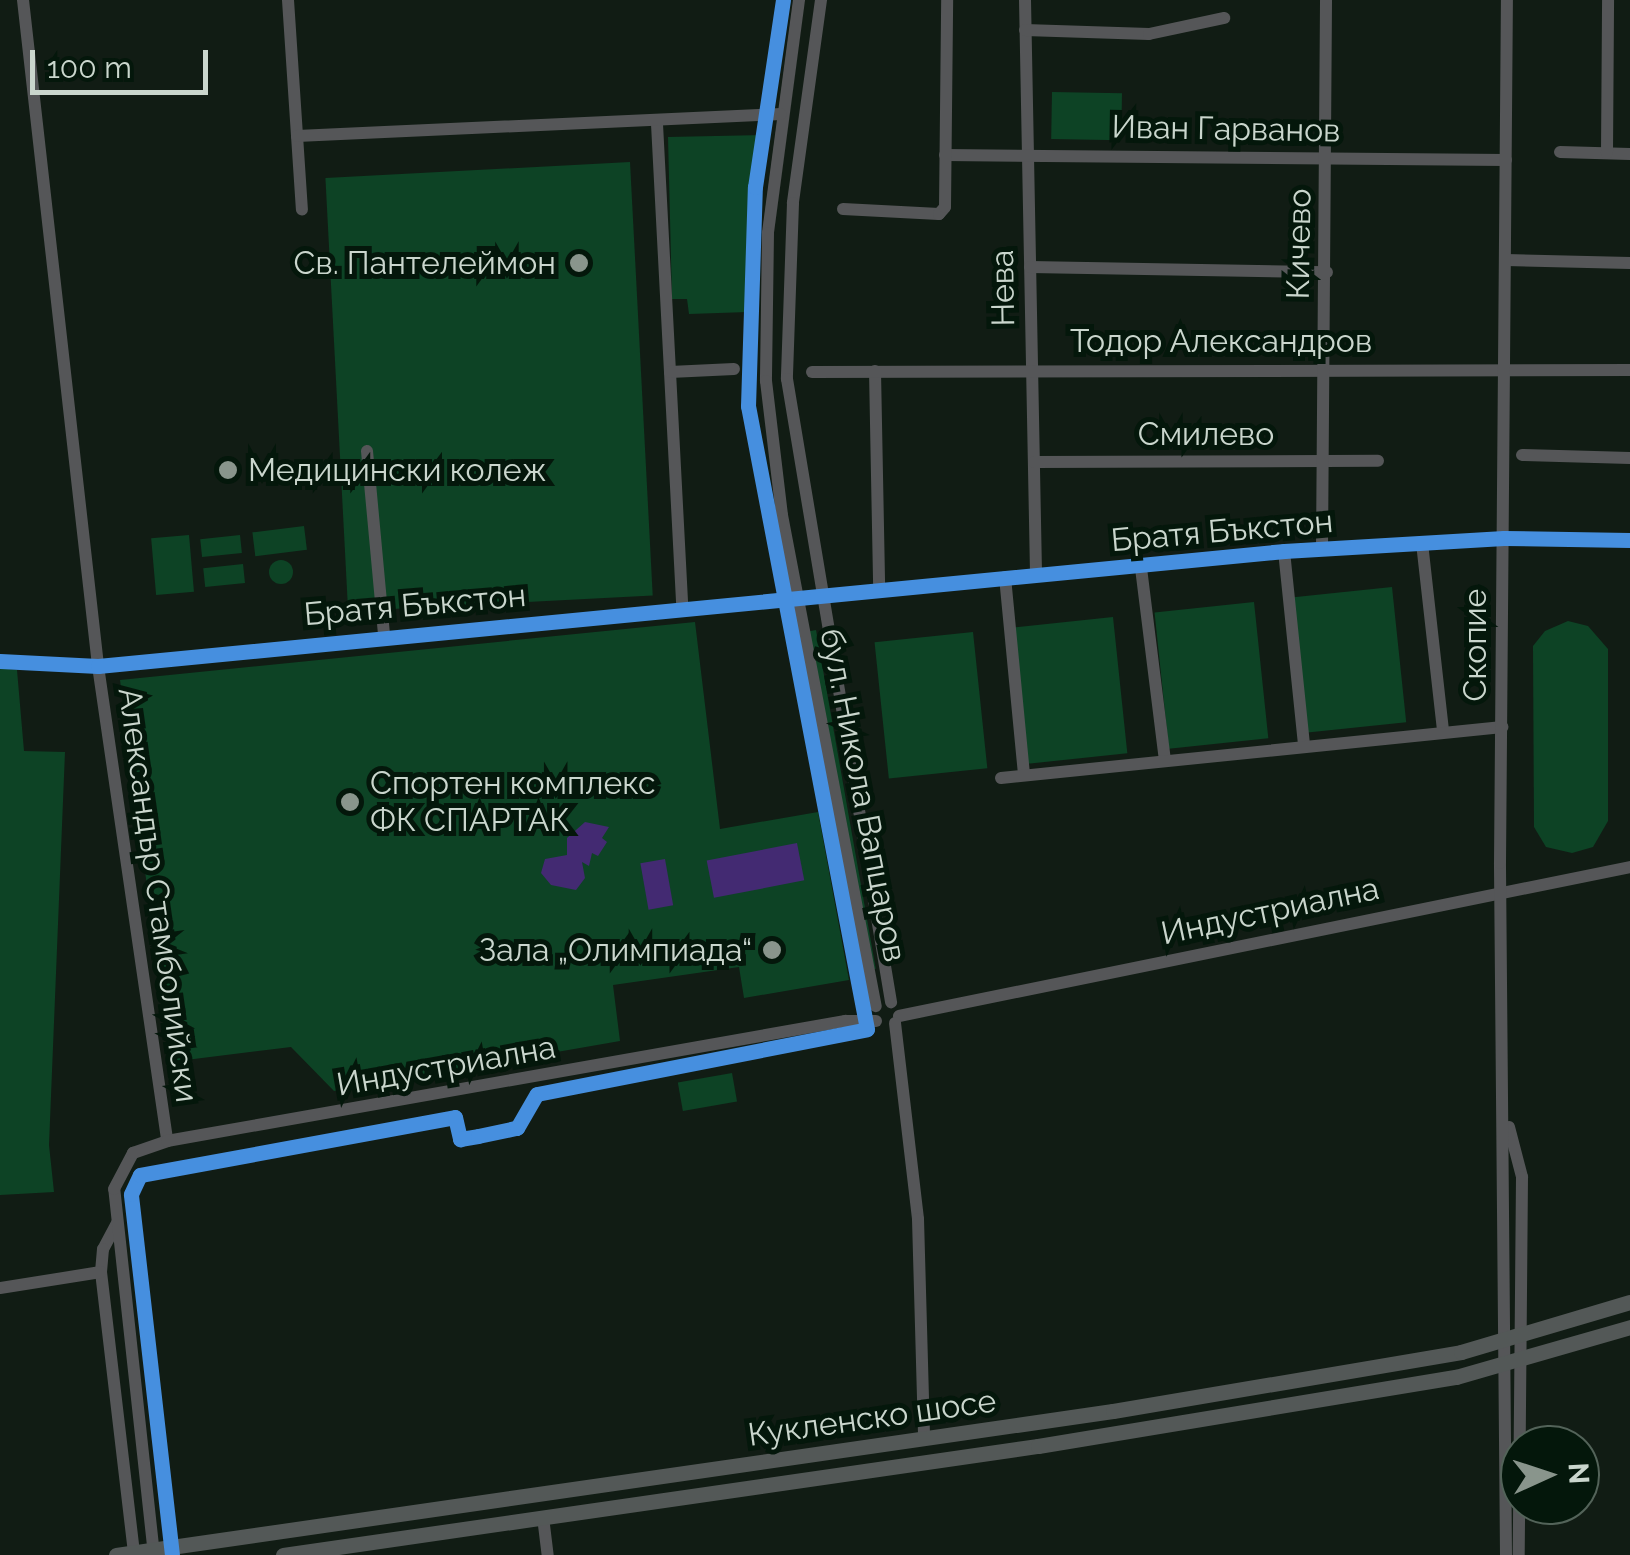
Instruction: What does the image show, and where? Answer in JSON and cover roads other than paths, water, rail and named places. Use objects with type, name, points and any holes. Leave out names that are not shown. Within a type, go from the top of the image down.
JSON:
[{"type":"main road","name":"Кукленско шосе","points":[[116,1555],[924,1438],[1504,1341],[1630,1302]]},
{"type":"main road","name":"Кукленско шосе","points":[[283,1555],[379,1548],[543,1518],[1038,1446],[1504,1366],[1630,1327]]},
{"type":"street","name":"Александър Стамболийски","points":[[23,0],[98,666],[167,1141]]},
{"type":"street","points":[[288,0],[302,210]]},
{"type":"street","name":"бул. Никола Вапцаров","points":[[799,0],[768,233],[765,345],[771,436],[797,598],[894,1046],[918,1218],[924,1438]]},
{"type":"street","name":"бул. Никола Вапцаров","points":[[821,0],[793,203],[787,342],[791,410],[886,1014]]},
{"type":"street","points":[[844,209],[939,214],[945,207],[947,0]]},
{"type":"street","name":"Нева","points":[[1025,0],[1036,575]]},
{"type":"street","name":"Кичево","points":[[1322,548],[1320,462],[1328,158],[1326,0]]},
{"type":"street","name":"Скопие","points":[[1507,0],[1501,892],[1507,1425]]},
{"type":"street","points":[[1607,153],[1608,0]]},
{"type":"street","points":[[1026,30],[1149,34],[1224,18]]},
{"type":"street","points":[[298,136],[657,124],[781,114]]},
{"type":"street","points":[[657,124],[682,608]]},
{"type":"street","points":[[1560,152],[1630,154]]},
{"type":"street","name":"Иван Гарванов","points":[[946,156],[1506,160]]},
{"type":"street","points":[[1506,260],[1630,264]]},
{"type":"street","points":[[1030,267],[1327,272]]},
{"type":"street","points":[[670,372],[734,368]]},
{"type":"street","name":"Тодор Александров","points":[[812,372],[1032,368],[1630,370]]},
{"type":"street","points":[[875,371],[878,588]]},
{"type":"street","points":[[367,451],[384,634]]},
{"type":"street","points":[[1522,455],[1630,458]]},
{"type":"street","name":"Смилево","points":[[1034,462],[1378,461]]},
{"type":"street","name":"Братя Бъкстон","points":[[0,661],[98,666],[384,634],[1141,568],[1322,548],[1504,538],[1630,540]]},
{"type":"street","points":[[1422,542],[1443,731]]},
{"type":"street","points":[[1284,551],[1304,746]]},
{"type":"street","points":[[1141,568],[1166,760]]},
{"type":"street","points":[[1005,577],[1024,775]]},
{"type":"street","points":[[1001,778],[1502,727]]},
{"type":"street","name":"Индустриална","points":[[154,1552],[114,1189],[120,1167],[133,1153],[167,1141],[920,1008],[1630,868]]},
{"type":"street","name":"Скопие","points":[[1504,1110],[1522,1177],[1525,1335],[1519,1425]]},
{"type":"street","name":"Индустриална","points":[[118,1223],[103,1249],[101,1272],[134,1554]]},
{"type":"street","points":[[0,1288],[101,1272]]},
{"type":"street","points":[[543,1518],[548,1555]]},
{"type":"street","points":[[1506,1555],[1510,1525]]},
{"type":"street","name":"Скопие","points":[[1514,1525],[1520,1555]]},
{"type":"place","name":"Св. Пантелеймон","points":[[579,263]]},
{"type":"place","name":"Медицински колеж","points":[[228,470]]},
{"type":"place","name":"Спортен комплекс ФК СПАРТАК","points":[[350,802]]},
{"type":"place","name":"Зала „Олимпиада“","points":[[772,950]]}]
